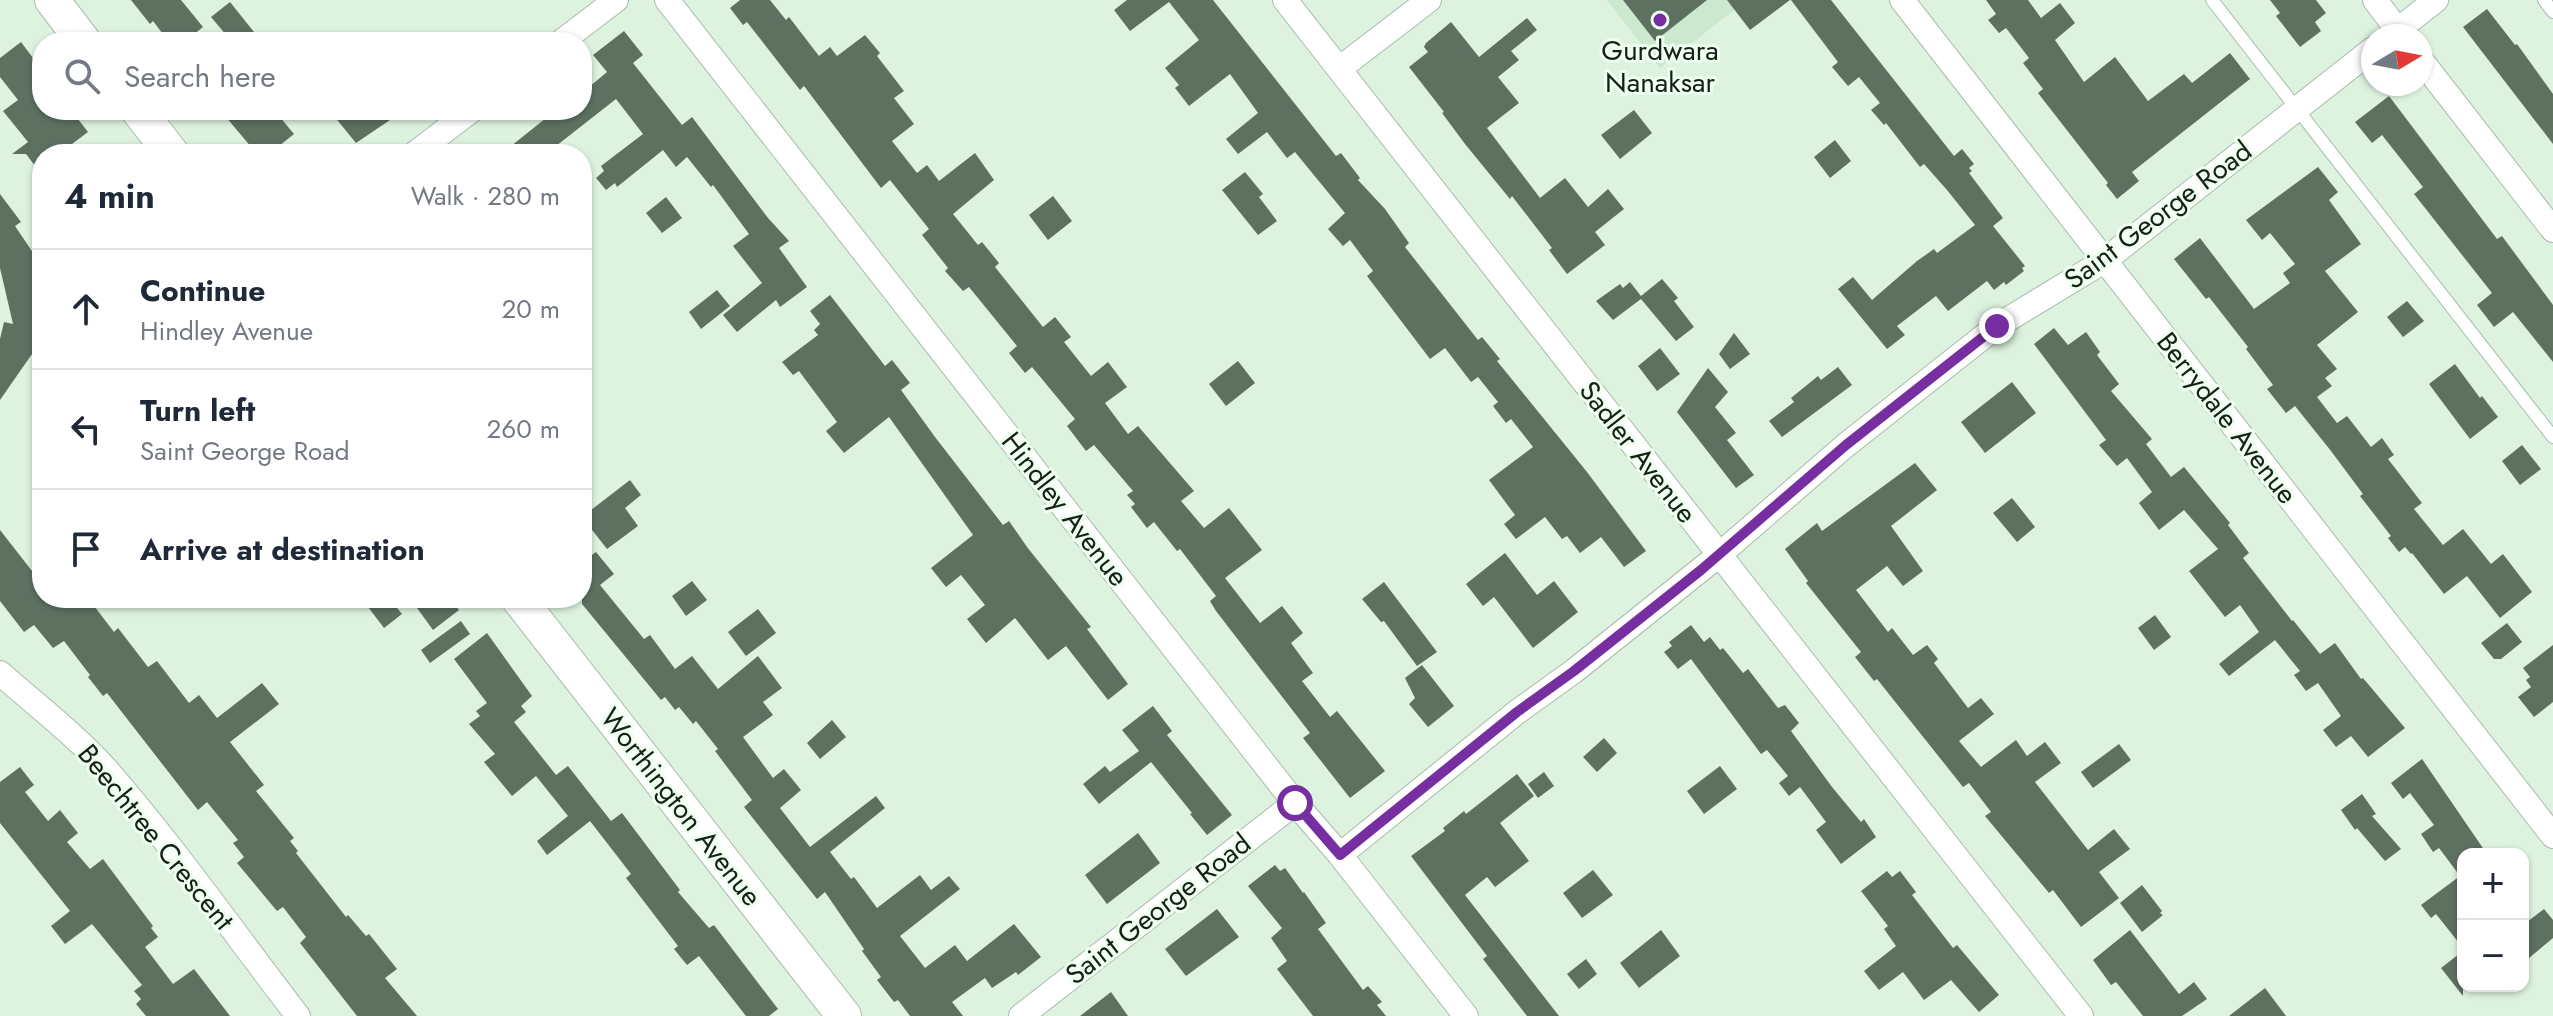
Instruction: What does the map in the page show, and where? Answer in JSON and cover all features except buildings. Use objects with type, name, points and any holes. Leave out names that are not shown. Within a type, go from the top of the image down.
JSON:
[{"type":"street","points":[[52,0],[76,32]]},
{"type":"street","points":[[574,32],[616,0]]},
{"type":"street","name":"Hindley Avenue","points":[[667,0],[1295,803],[1340,855],[1466,1016]]},
{"type":"street","name":"Sadler Avenue","points":[[1285,0],[2081,1016]]},
{"type":"street","points":[[1339,69],[1429,0]]},
{"type":"street","name":"Berrydale Avenue","points":[[1902,0],[2553,836]]},
{"type":"street","points":[[2375,0],[2391,24]]},
{"type":"street","points":[[2408,24],[2436,0]]},
{"type":"street","name":"Saint George Road","points":[[1340,855],[1719,555],[1846,445],[1997,326],[2104,261],[2361,58]]},
{"type":"street","points":[[2433,75],[2553,230]]},
{"type":"street","points":[[146,120],[164,144]]},
{"type":"street","points":[[427,144],[459,120]]},
{"type":"street","name":"Worthington Avenue","points":[[526,608],[844,1016]]},
{"type":"street","name":"Beechtree Crescent","points":[[0,673],[67,729],[103,767],[298,1016]]},
{"type":"street","name":"Saint George Road","points":[[1021,1016],[1295,803]]},
{"type":"lane","points":[[2212,0],[2553,437]]},
{"type":"lane","points":[[2544,0],[2553,12]]},
{"type":"shaded area","points":[[1607,0],[1747,0],[1660,68]]},
{"type":"place","name":"Gurdwara Nanaksar","points":[[1660,20]]},
{"type":"route","points":[[1295,803],[1340,855],[1517,712],[1701,570],[1846,445],[1997,326]]}]
